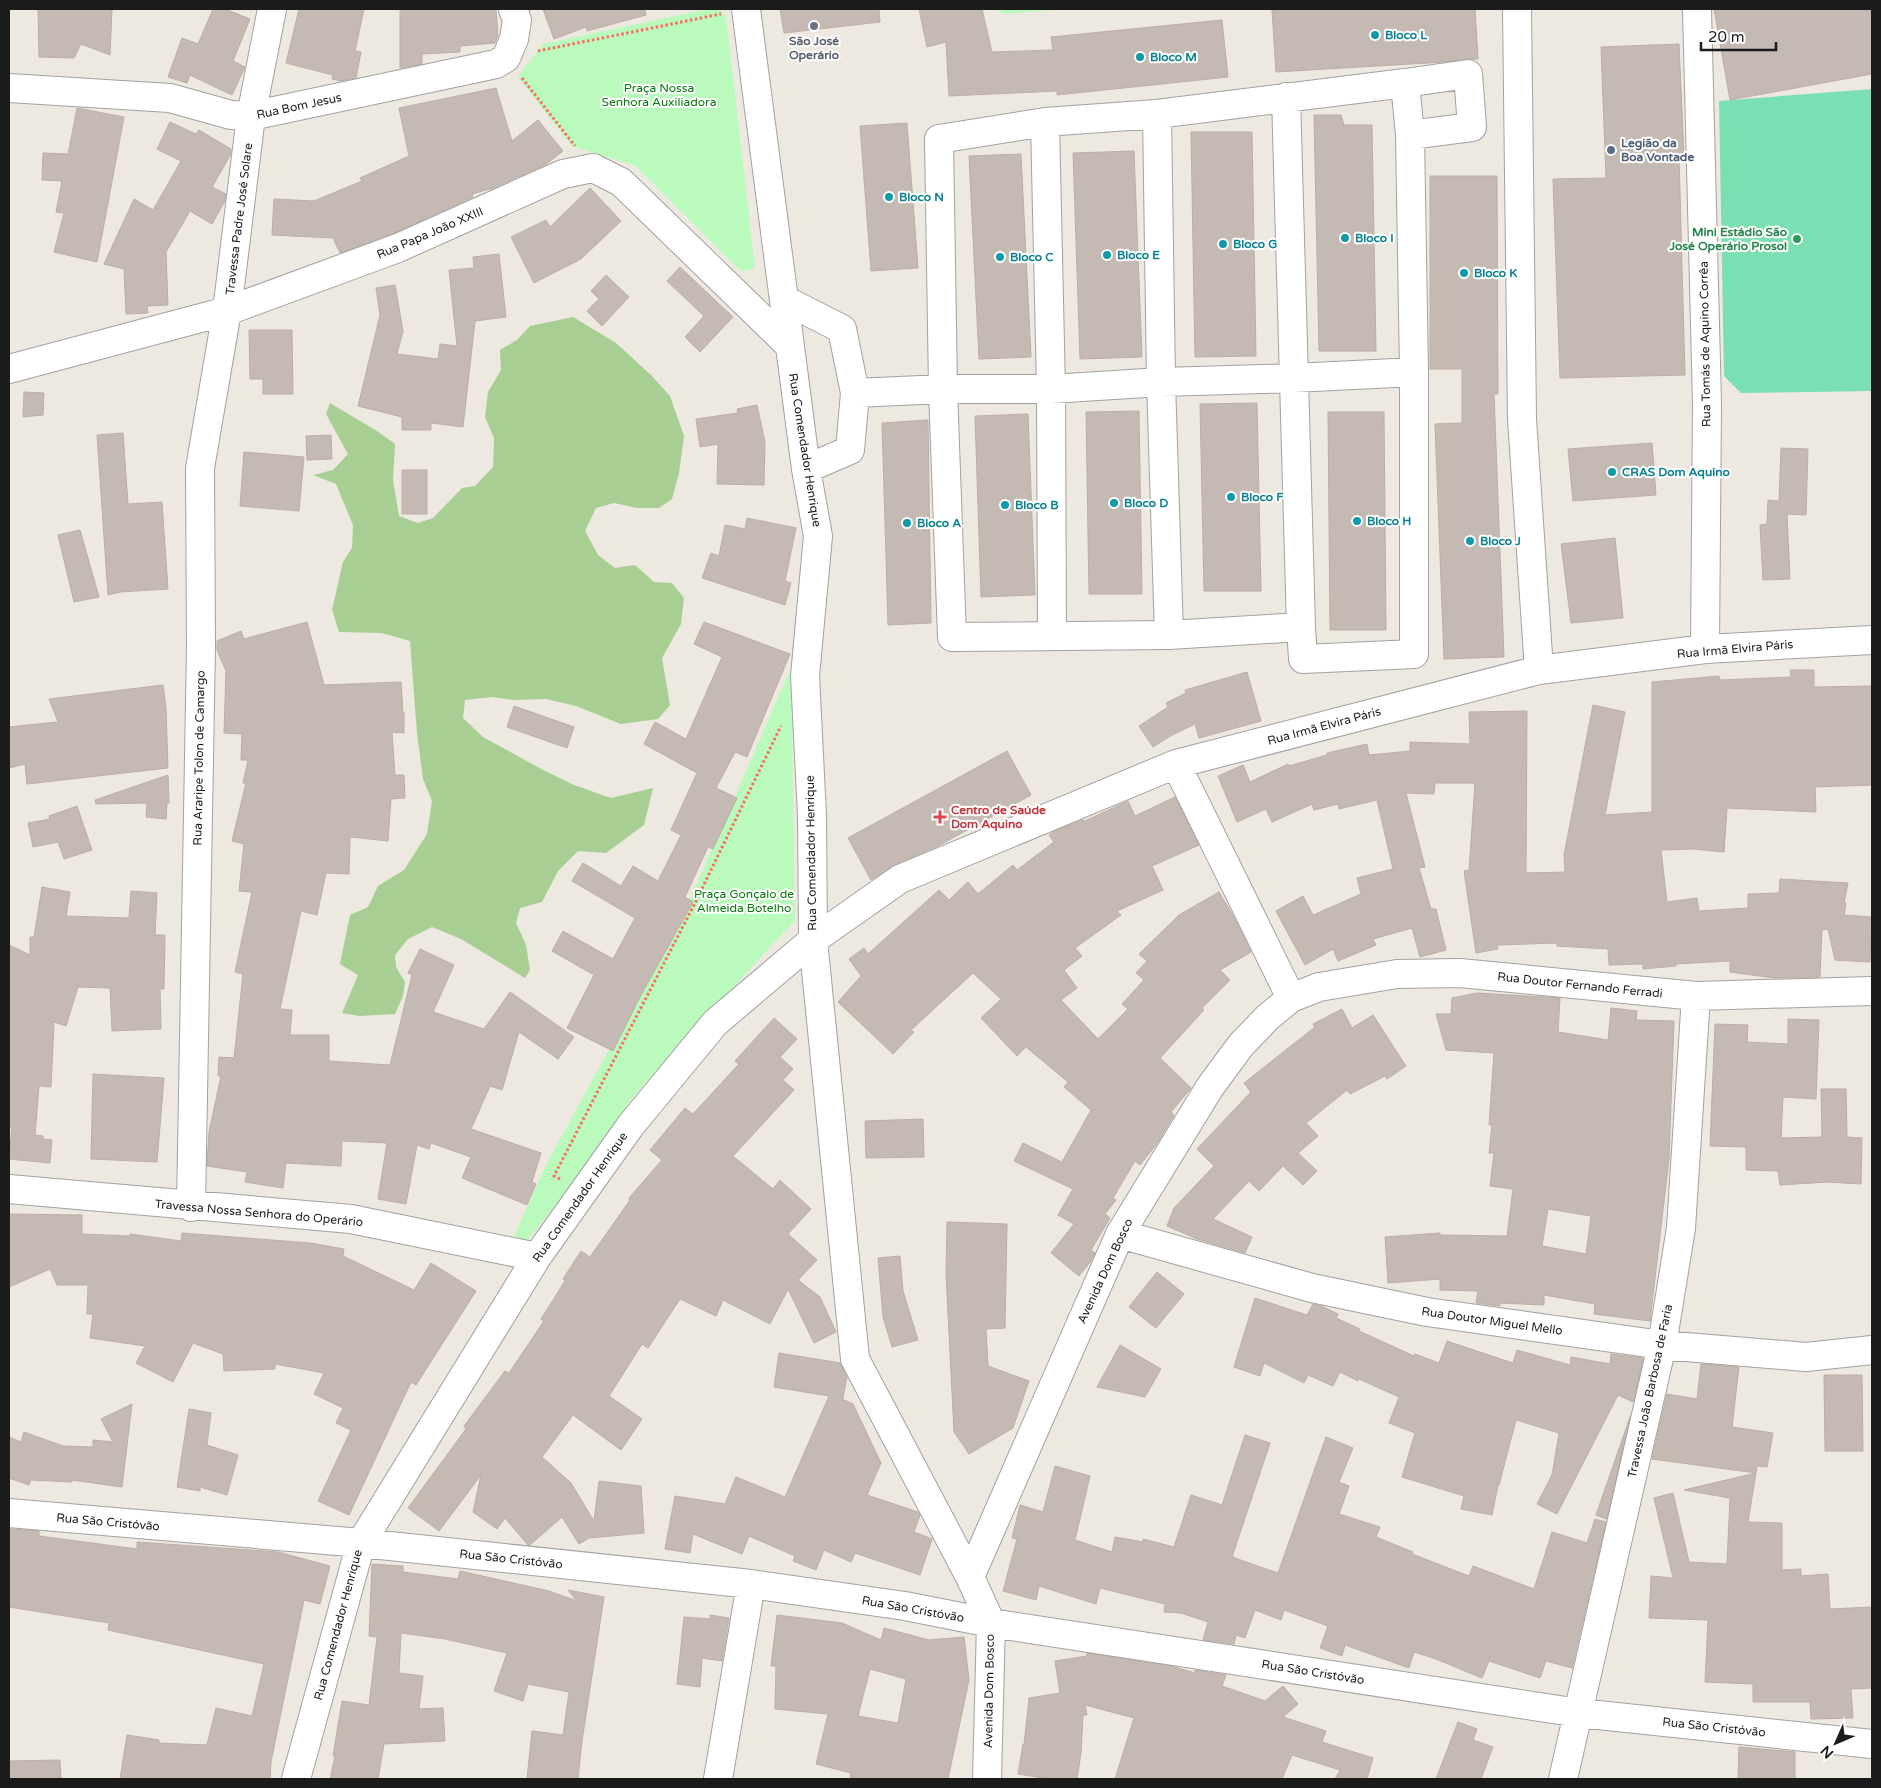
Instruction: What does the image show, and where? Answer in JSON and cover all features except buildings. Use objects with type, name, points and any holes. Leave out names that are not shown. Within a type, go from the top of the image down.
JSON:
[{"type":"street","name":"Travessa Padre José Solare","points":[[227,311],[252,116],[272,9]]},
{"type":"street","points":[[506,58],[514,39],[517,20],[513,9]]},
{"type":"street","name":"Rua Comendador Henrique","points":[[296,1779],[361,1543],[537,1257],[631,1125],[715,1023],[813,940],[812,814],[805,676],[818,536],[806,469],[746,9]]},
{"type":"street","points":[[1517,9],[1522,419],[1539,670]]},
{"type":"street","name":"Rua Tomás de Aquino Corrêa","points":[[1697,9],[1707,403],[1705,649]]},
{"type":"street","name":"Rua Bom Jesus","points":[[9,88],[170,98],[231,114],[252,116],[496,64],[506,58]]},
{"type":"street","points":[[1301,627],[1169,636],[952,637],[943,389],[939,139],[1045,122],[1157,114],[1468,74],[1472,128],[1410,135]]},
{"type":"street","points":[[1286,96],[1303,659],[1414,654],[1414,372],[1410,135],[1405,83]]},
{"type":"street","points":[[1157,114],[1169,636]]},
{"type":"street","points":[[1045,122],[1051,389],[1052,636]]},
{"type":"street","points":[[593,168],[621,182],[790,346]]},
{"type":"street","name":"Rua Papa João XXIII","points":[[9,369],[227,311],[398,248],[563,174],[593,168]]},
{"type":"street","points":[[784,300],[842,330],[855,393],[850,450],[806,469]]},
{"type":"street","name":"Rua Araripe Tolon de Camargo","points":[[191,1206],[201,646],[200,468],[227,311]]},
{"type":"street","points":[[855,393],[943,389],[1051,389],[1162,382],[1414,372]]},
{"type":"street","name":"Rua Irmã Elvira Páris","points":[[813,940],[900,879],[1176,764],[1539,670],[1705,649],[1872,640]]},
{"type":"street","points":[[1176,764],[1292,998]]},
{"type":"street","name":"Avenida Dom Bosco","points":[[813,940],[854,1359],[970,1577],[991,1623],[987,1779]]},
{"type":"street","name":"Rua Doutor Fernando Ferradi","points":[[1292,998],[1319,987],[1397,974],[1460,973],[1696,996],[1872,991]]},
{"type":"street","name":"Travessa João Barbosa de Faria","points":[[1563,1779],[1662,1345],[1681,1228],[1696,996]]},
{"type":"street","name":"Avenida Dom Bosco","points":[[970,1577],[1120,1234],[1210,1087],[1240,1045],[1268,1017],[1292,998]]},
{"type":"street","name":"Travessa Nossa Senhora do Operário","points":[[9,1189],[351,1219],[537,1257]]},
{"type":"street","name":"Rua Doutor Miguel Mello","points":[[1120,1234],[1312,1288],[1427,1312],[1662,1345],[1806,1357],[1872,1350]]},
{"type":"street","name":"Rua São Cristóvão","points":[[9,1513],[361,1543],[751,1584],[905,1606],[991,1623],[1579,1713],[1872,1744]]},
{"type":"street","points":[[718,1779],[751,1584]]},
{"type":"path","points":[[593,168],[506,58],[746,9]]},
{"type":"path","points":[[585,1191],[554,1176],[694,905],[784,720]]},
{"type":"green space","name":"Praça Nossa Senhora Auxiliadora","points":[[708,9],[719,9],[726,17],[755,269],[741,271],[636,166],[572,146],[518,77],[543,44]]},
{"type":"green space","points":[[995,9],[1067,9],[1005,14]]},
{"type":"green space","name":"Mini Estádio São José Operário Prosol","points":[[1872,89],[1872,391],[1741,393],[1724,376],[1719,101]]},
{"type":"green space","points":[[573,317],[616,343],[651,375],[670,396],[684,436],[679,473],[672,499],[659,508],[637,508],[614,503],[596,508],[585,531],[598,555],[615,568],[635,565],[654,582],[672,583],[684,598],[681,624],[662,658],[670,705],[658,719],[621,724],[576,706],[546,699],[513,700],[492,697],[465,700],[463,718],[483,737],[574,785],[611,798],[653,788],[644,825],[606,853],[578,851],[558,871],[542,902],[520,908],[516,923],[526,945],[530,970],[525,978],[461,939],[432,927],[408,939],[395,955],[396,967],[405,982],[403,996],[395,1014],[359,1016],[342,1013],[358,975],[340,964],[350,915],[368,907],[378,886],[404,870],[427,834],[432,801],[423,779],[417,733],[410,641],[382,633],[339,632],[332,610],[343,562],[352,548],[353,525],[336,484],[313,475],[333,470],[348,454],[326,414],[330,403],[395,444],[393,480],[399,516],[418,523],[433,518],[462,488],[475,486],[493,467],[494,438],[485,417],[488,392],[501,370],[500,350],[517,340],[530,326]]},
{"type":"green space","name":"Praça Gonçalo de Almeida Botelho","points":[[791,668],[795,920],[631,1099],[580,1174],[527,1241],[514,1236],[547,1163],[685,911]]},
{"type":"place","name":"São José Operário","points":[[814,26]]},
{"type":"place","name":"Bloco L","points":[[1375,35]]},
{"type":"place","name":"Bloco M","points":[[1140,57]]},
{"type":"place","name":"Legião da Boa Vontade","points":[[1611,150]]},
{"type":"place","name":"Bloco N","points":[[889,197]]},
{"type":"place","name":"Bloco I","points":[[1345,238]]},
{"type":"place","name":"Mini Estádio São José Operário Prosol","points":[[1797,239]]},
{"type":"place","name":"Bloco G","points":[[1223,244]]},
{"type":"place","name":"Bloco E","points":[[1107,255]]},
{"type":"place","name":"Bloco C","points":[[1000,257]]},
{"type":"place","name":"Bloco K","points":[[1464,273]]},
{"type":"place","name":"CRAS Dom Aquino","points":[[1612,472]]},
{"type":"place","name":"Bloco F","points":[[1231,497]]},
{"type":"place","name":"Bloco D","points":[[1114,503]]},
{"type":"place","name":"Bloco B","points":[[1005,505]]},
{"type":"place","name":"Bloco H","points":[[1357,521]]},
{"type":"place","name":"Bloco A","points":[[907,523]]},
{"type":"place","name":"Bloco J","points":[[1470,541]]},
{"type":"place","name":"Centro de Saúde Dom Aquino","points":[[940,817]]}]
